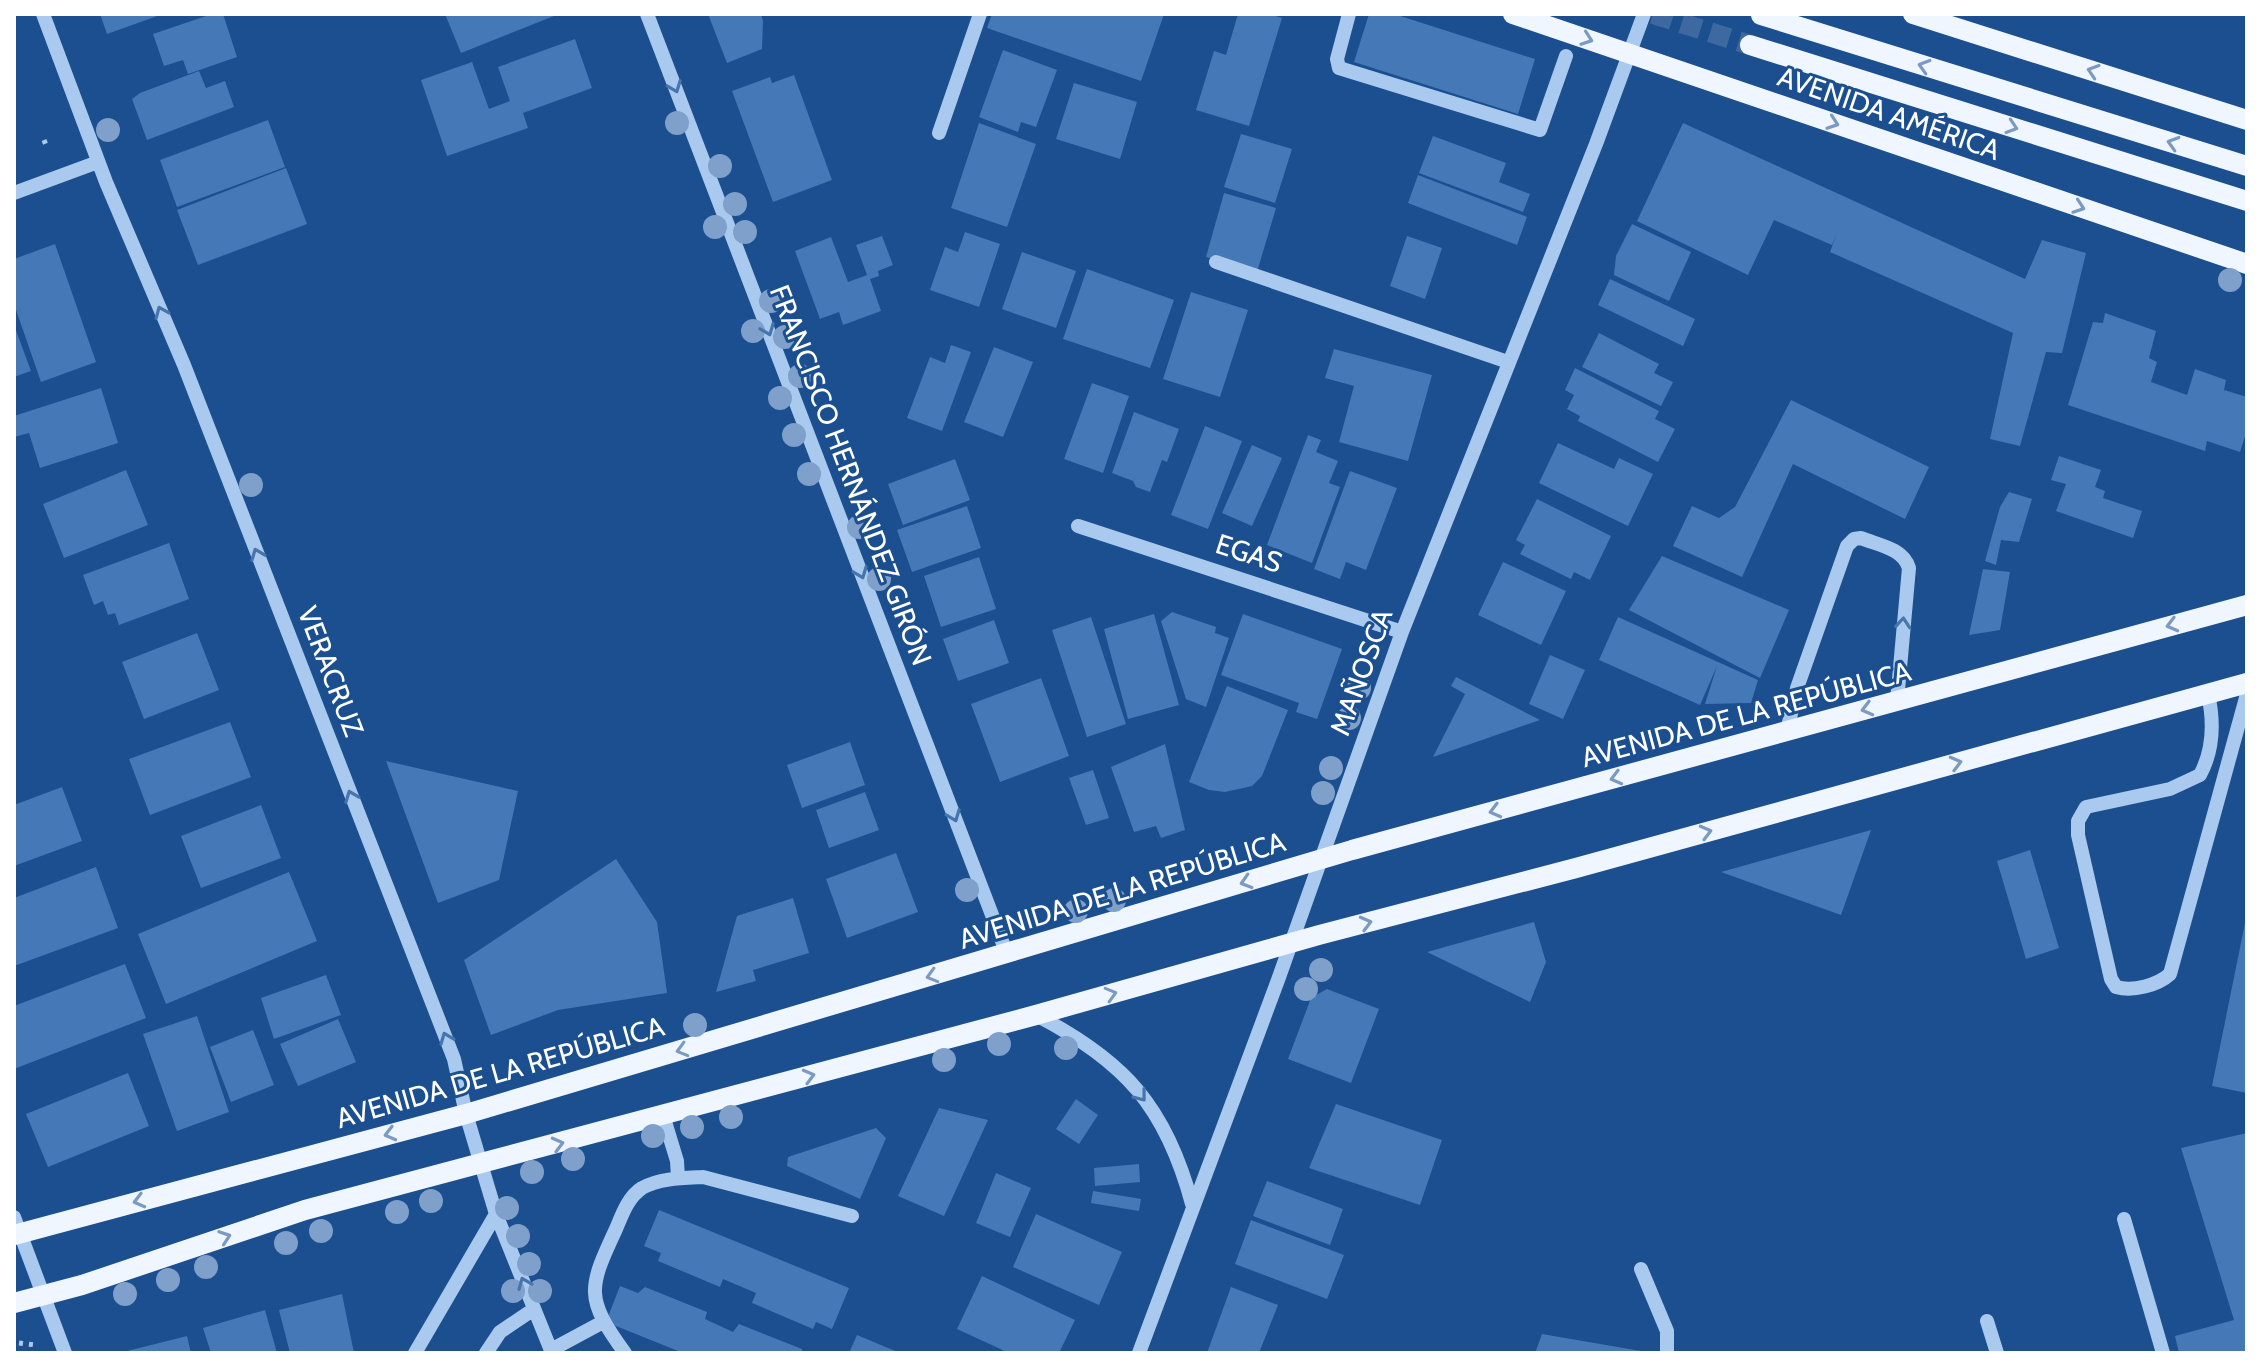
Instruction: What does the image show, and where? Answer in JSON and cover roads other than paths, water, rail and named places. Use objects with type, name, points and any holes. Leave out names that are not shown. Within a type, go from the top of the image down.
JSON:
[{"type":"main road","name":"AVENIDA AMÉRICA","points":[[1513,14],[2247,264]]},
{"type":"main road","points":[[1913,14],[2247,120]]},
{"type":"main road","name":"AVENIDA AMÉRICA","points":[[1761,15],[2247,166]]},
{"type":"main road","name":"AVENIDA AMÉRICA","points":[[1750,45],[2247,201]]},
{"type":"main road","name":"AVENIDA DE LA REPÚBLICA","points":[[16,1229],[466,1114],[1321,859],[2247,605]]},
{"type":"main road","points":[[14,1303],[82,1285],[305,1210],[1036,1015],[2247,683]]},
{"type":"street","name":"VERACRUZ","points":[[43,14],[98,162],[190,380],[454,1059],[466,1114],[496,1214],[551,1352]]},
{"type":"street","name":"FRANCISCO HERNÁNDEZ GIRÓN","points":[[647,14],[1007,954]]},
{"type":"street","points":[[939,133],[980,14]]},
{"type":"street","points":[[1349,14],[1337,59],[1339,68],[1540,130],[1566,56]]},
{"type":"street","name":"MAÑOSCA","points":[[1139,1353],[1402,632],[1644,14]]},
{"type":"street","points":[[14,193],[98,162]]},
{"type":"street","points":[[1216,262],[1508,362]]},
{"type":"street","name":"EGAS","points":[[1078,526],[1402,632]]},
{"type":"street","points":[[1787,731],[1797,688],[1847,546],[1854,539],[1861,538],[1900,553],[1909,568],[1897,701]]},
{"type":"street","points":[[2200,775],[2210,747],[2212,715],[2208,694]]},
{"type":"street","points":[[2224,776],[2200,775],[2170,789],[2086,807],[2078,821],[2078,835],[2111,979],[2116,987],[2125,990],[2161,982],[2170,974],[2247,694]]},
{"type":"street","points":[[1036,1015],[1076,1036],[1110,1061],[1139,1091],[1163,1125],[1181,1164],[1192,1204]]},
{"type":"street","points":[[663,1115],[677,1161],[678,1178]]},
{"type":"street","points":[[625,1353],[603,1322],[595,1301],[594,1285],[597,1270],[629,1201],[641,1189],[678,1178],[703,1177],[852,1216]]},
{"type":"street","points":[[415,1353],[496,1214]]},
{"type":"street","points":[[2124,1219],[2163,1353]]},
{"type":"street","points":[[16,1229],[65,1353]]},
{"type":"street","points":[[1641,1269],[1667,1331],[1667,1353]]},
{"type":"street","points":[[486,1353],[500,1332],[534,1309]]},
{"type":"street","points":[[1987,1321],[1997,1353]]},
{"type":"street","points":[[551,1352],[603,1322]]},
{"type":"tunnel","points":[[1653,14],[1750,45]]}]
